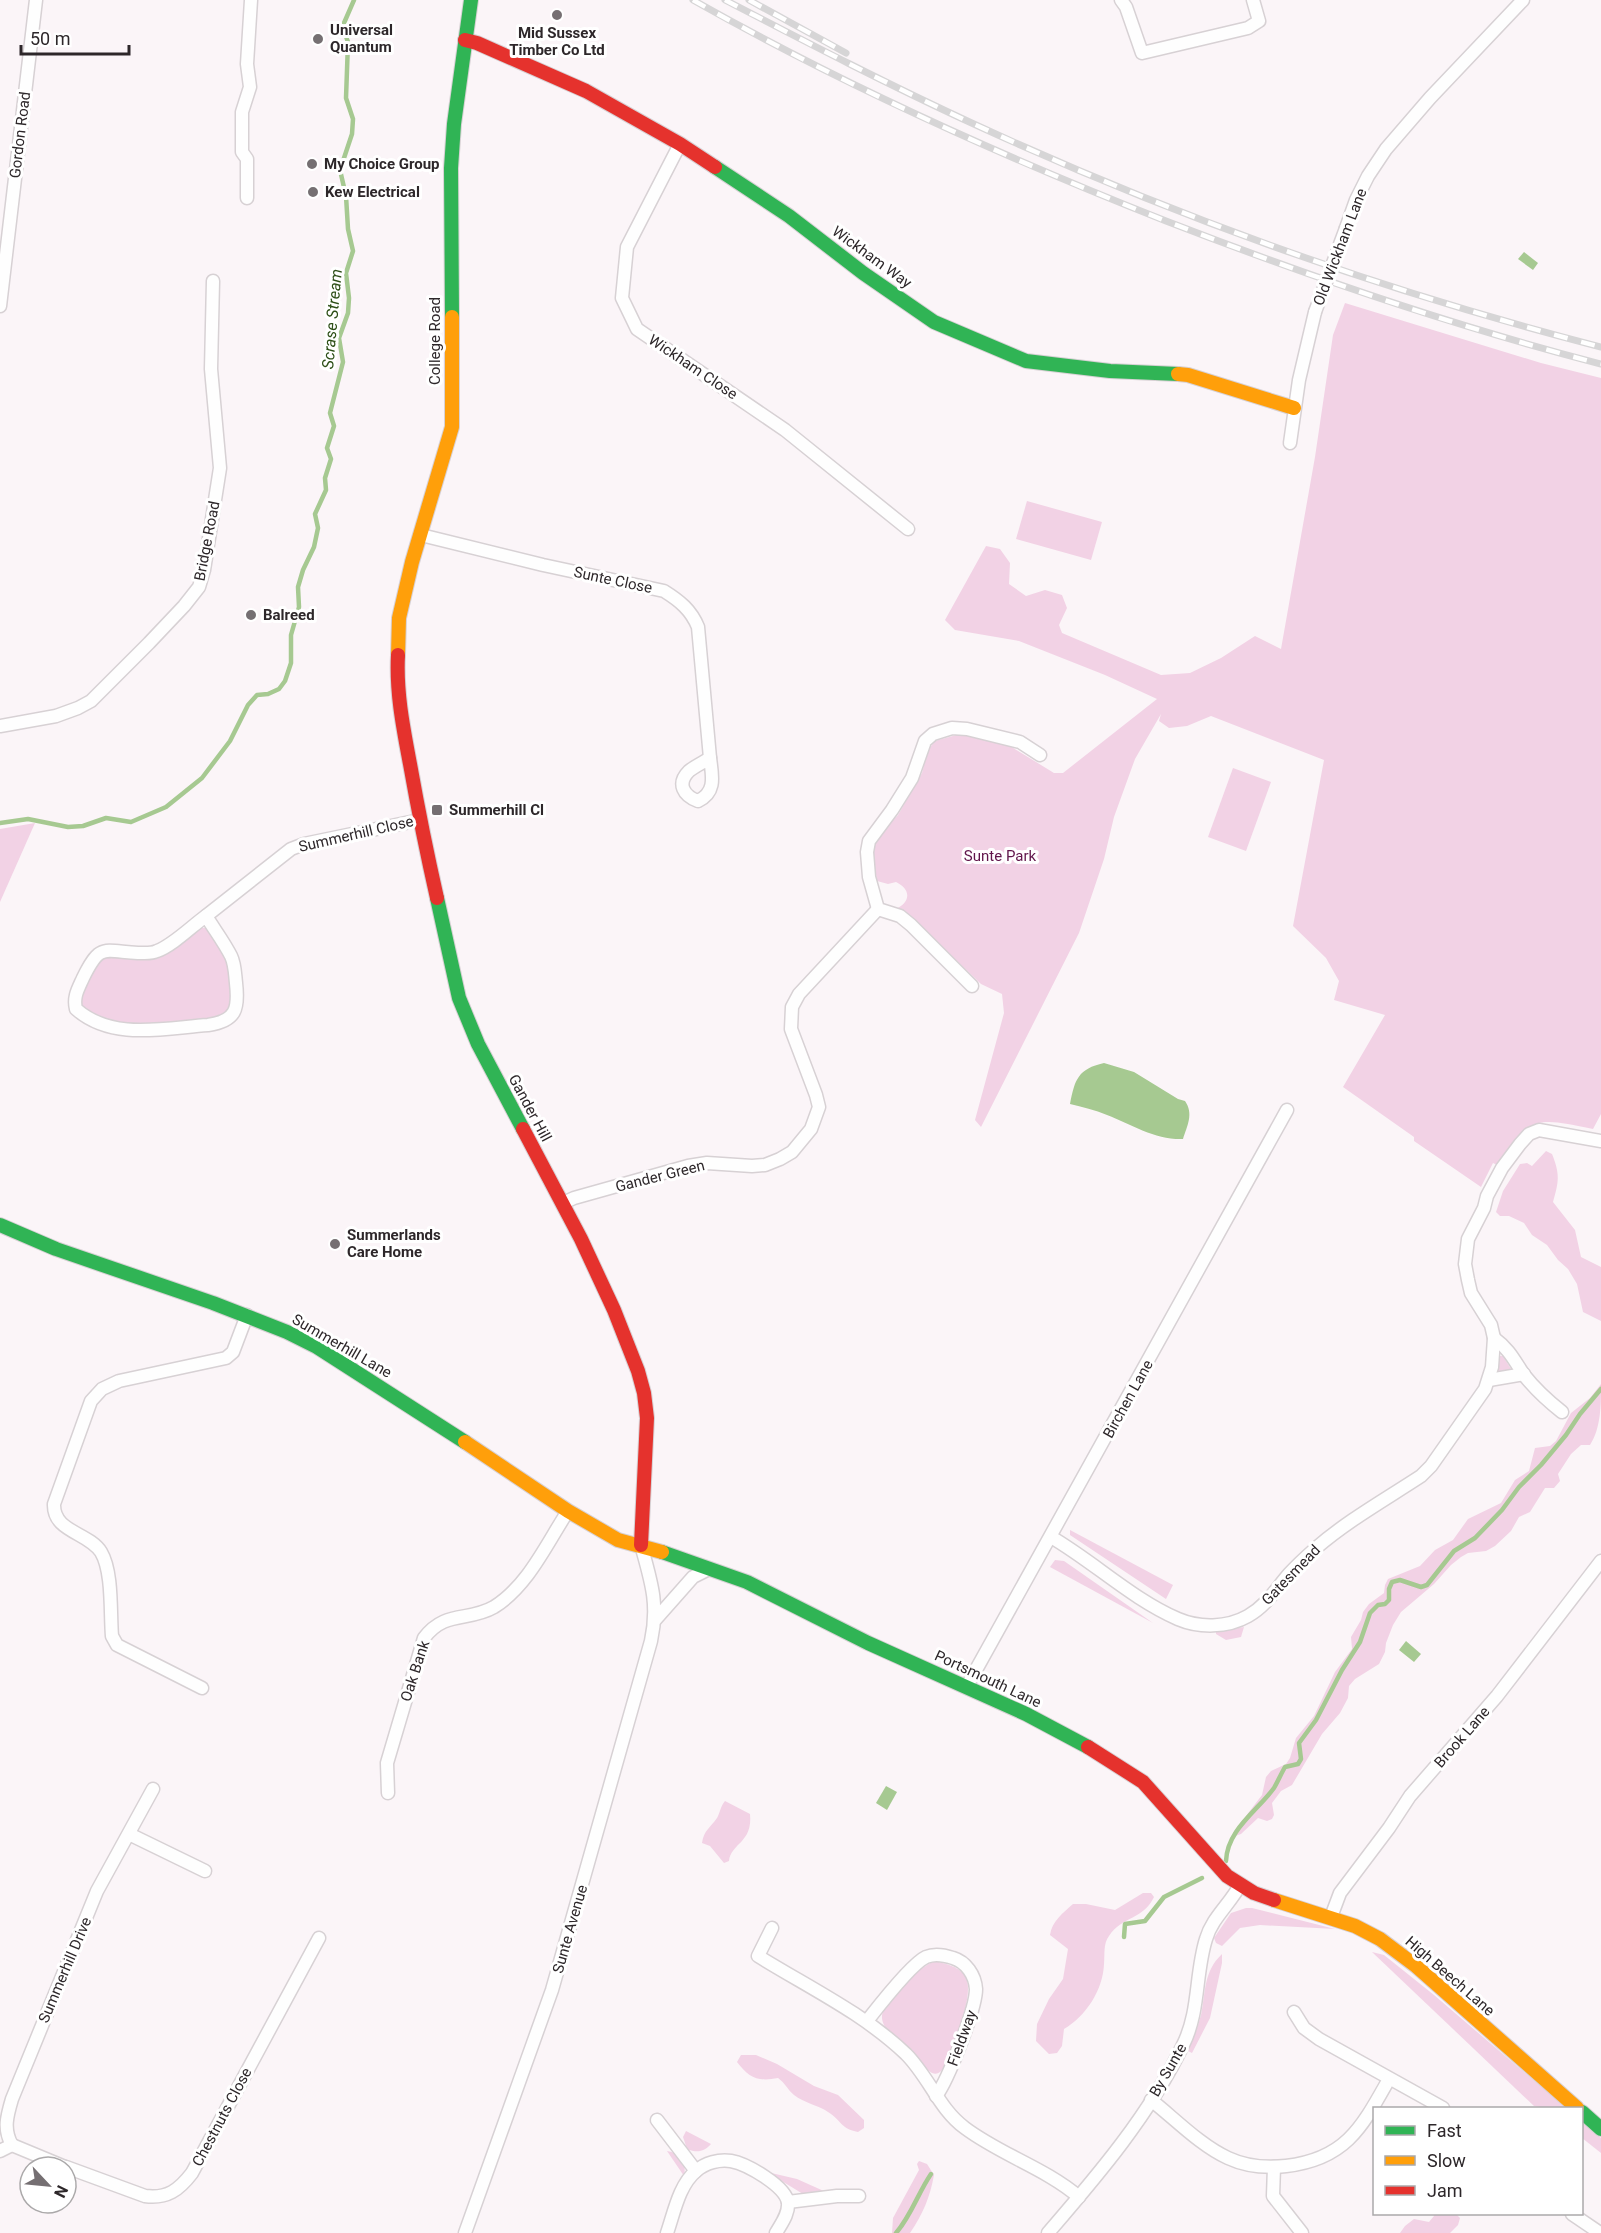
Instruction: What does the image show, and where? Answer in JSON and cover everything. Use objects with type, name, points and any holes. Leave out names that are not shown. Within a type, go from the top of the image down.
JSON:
[{"type":"street","name":"Gordon Road","points":[[0,306],[36,0]]},
{"type":"street","points":[[247,198],[247,159],[242,152],[242,124],[245,98],[250,87],[247,64],[251,0]]},
{"type":"street","name":"College Road","points":[[397,676],[399,618],[406,585],[452,427],[451,168],[454,124],[471,0]]},
{"type":"street","points":[[1121,0],[1143,53],[1248,28],[1259,21],[1253,0]]},
{"type":"street","name":"Old Wickham Lane","points":[[1290,443],[1294,408],[1315,312],[1356,200],[1368,176],[1386,149],[1430,98],[1523,0]]},
{"type":"street","name":"Wickham Way","points":[[465,40],[477,43],[586,91],[680,144],[789,216],[863,273],[934,322],[945,327],[1026,361],[1110,371],[1188,375],[1294,408]]},
{"type":"street","name":"Wickham Close","points":[[680,144],[627,247],[622,298],[638,330],[785,430],[908,529]]},
{"type":"street","name":"Bridge Road","points":[[0,726],[56,716],[91,701],[149,643],[199,587],[204,570],[220,468],[211,369],[213,281]]},
{"type":"street","name":"Sunte Close","points":[[421,535],[543,565],[664,591],[676,599],[693,615],[698,627],[710,758]]},
{"type":"street","name":"Gander Hill","points":[[397,676],[401,714],[420,820],[459,998],[477,1044],[562,1203],[614,1310],[638,1371],[644,1393],[646,1418],[641,1545]]},
{"type":"street","points":[[972,986],[911,925],[900,916],[878,909],[869,876],[867,852],[869,841],[912,778],[925,741],[933,734],[952,728],[967,729],[1020,742],[1041,755]]},
{"type":"street","name":"Summerhill Close","points":[[206,916],[232,957],[238,1000],[236,1011],[230,1018],[220,1024],[122,1030],[92,1020],[76,1009],[74,1001],[76,993],[93,959],[100,952],[109,950],[149,953],[159,951],[291,849],[304,844],[420,820]]},
{"type":"street","name":"Gander Green","points":[[562,1203],[688,1166],[707,1163],[765,1165],[792,1152],[811,1129],[819,1107],[791,1029],[792,1007],[799,994],[878,909]]},
{"type":"street","name":"Birchen Lane","points":[[967,1686],[1052,1537],[1287,1110]]},
{"type":"street","name":"Gatesmead","points":[[1052,1537],[1156,1607],[1177,1618],[1193,1624],[1212,1625],[1247,1617],[1263,1605],[1291,1572],[1318,1547],[1421,1476],[1443,1451],[1490,1380],[1494,1338],[1491,1325],[1471,1293],[1465,1264],[1468,1239],[1502,1168],[1529,1134],[1539,1130],[1550,1130],[1601,1141]]},
{"type":"street","name":"Summerhill Lane","points":[[0,1224],[56,1249],[248,1316],[317,1347],[410,1405],[568,1511],[618,1540],[641,1545]]},
{"type":"street","points":[[202,1688],[117,1645],[112,1636],[107,1567],[101,1553],[85,1536],[61,1524],[54,1511],[54,1504],[91,1401],[102,1389],[119,1381],[226,1358],[233,1352],[248,1316]]},
{"type":"street","name":"Gatesmead","points":[[1494,1338],[1506,1346],[1539,1392],[1562,1412]]},
{"type":"street","points":[[1490,1380],[1524,1374]]},
{"type":"street","name":"Oak Bank","points":[[388,1793],[387,1763],[424,1638],[431,1628],[440,1622],[477,1614],[506,1598],[528,1573],[568,1511]]},
{"type":"street","name":"Portsmouth Lane","points":[[641,1545],[747,1582],[867,1642],[1026,1714],[1081,1743],[1143,1782],[1215,1864],[1240,1885],[1254,1893],[1282,1902]]},
{"type":"street","name":"Sunte Avenue","points":[[465,2233],[552,1990],[625,1735],[655,1620],[654,1592],[641,1545]]},
{"type":"street","name":"Brook Lane","points":[[1331,1917],[1340,1893],[1410,1796],[1497,1696],[1601,1561]]},
{"type":"street","name":"Sunte Avenue","points":[[655,1620],[693,1577],[709,1569]]},
{"type":"street","name":"Summerhill Drive","points":[[12,2145],[6,2134],[6,2121],[12,2099],[98,1891],[153,1790]]},
{"type":"street","points":[[129,1834],[205,1871]]},
{"type":"street","name":"By Sunte","points":[[1048,2233],[1111,2157],[1151,2100],[1184,2044],[1192,2021],[1207,1937],[1215,1920],[1228,1905],[1240,1885]]},
{"type":"street","name":"High Beech Lane","points":[[1282,1902],[1355,1926],[1399,1952],[1575,2107]]},
{"type":"street","points":[[772,1928],[758,1956],[881,2031],[918,2067],[949,2114],[967,2130],[1058,2182],[1078,2197]]},
{"type":"street","name":"Chestnuts Close","points":[[78,2171],[145,2196],[158,2198],[171,2194],[182,2185],[192,2173],[319,1938]]},
{"type":"street","name":"Fieldway","points":[[867,2021],[925,1957],[946,1955],[966,1965],[974,1977],[975,2003],[948,2076],[936,2096]]},
{"type":"street","points":[[1294,2012],[1304,2028],[1318,2039],[1439,2107]]},
{"type":"street","points":[[1151,2100],[1212,2150],[1244,2164],[1274,2167],[1320,2159],[1337,2151],[1362,2124],[1389,2079]]},
{"type":"street","points":[[1583,2114],[1601,2129]]},
{"type":"street","points":[[657,2120],[696,2171]]},
{"type":"street","points":[[0,2151],[12,2145]]},
{"type":"street","name":"Chestnuts Close","points":[[12,2145],[37,2155]]},
{"type":"street","points":[[667,2233],[685,2184],[696,2171],[719,2161],[737,2163],[754,2171],[785,2193],[788,2202],[784,2219],[776,2233]]},
{"type":"street","points":[[1274,2167],[1273,2196],[1302,2233]]},
{"type":"street","points":[[788,2202],[837,2196],[859,2196]]},
{"type":"street","points":[[1573,2215],[1600,2233]]},
{"type":"green space","name":"Sunte Park","points":[[1345,303],[1541,363],[1601,378],[1601,1114],[1593,1129],[1546,1122],[1527,1128],[1497,1165],[1493,1163],[1481,1187],[1414,1141],[1414,1137],[1343,1087],[1385,1015],[1334,1000],[1339,981],[1326,958],[1293,926],[1324,760],[1211,716],[1187,726],[1169,728],[1159,721],[1161,714],[1135,759],[1114,817],[1104,859],[1079,933],[981,1127],[975,1120],[1004,1013],[1002,994],[981,984],[914,920],[896,909],[907,899],[907,892],[896,882],[888,884],[877,881],[873,856],[875,845],[881,833],[898,815],[922,773],[928,750],[935,741],[960,734],[1010,746],[1054,773],[1063,773],[1157,699],[1105,675],[1019,641],[955,630],[945,620],[986,546],[1000,549],[1010,563],[1009,584],[1026,596],[1045,590],[1062,595],[1067,608],[1059,625],[1062,633],[1161,675],[1190,673],[1221,658],[1255,636],[1281,649],[1315,457],[1333,335]]},
{"type":"green space","points":[[1027,501],[1102,522],[1091,560],[1016,539]]},
{"type":"green space","points":[[1233,768],[1271,782],[1246,851],[1208,837]]},
{"type":"green space","points":[[35,823],[0,902],[0,829]]},
{"type":"green space","points":[[199,928],[207,928],[226,956],[233,997],[229,1010],[216,1020],[127,1027],[89,1015],[82,1006],[81,993],[96,963],[107,954],[157,959],[172,951]]},
{"type":"green space","points":[[1546,1151],[1552,1154],[1557,1172],[1553,1202],[1575,1230],[1581,1257],[1601,1267],[1601,1321],[1583,1312],[1577,1284],[1568,1269],[1547,1245],[1532,1235],[1524,1223],[1509,1216],[1500,1216],[1496,1212],[1503,1191],[1520,1164],[1527,1163],[1532,1166]]},
{"type":"green space","points":[[1499,1356],[1503,1356],[1510,1371],[1498,1372]]},
{"type":"green space","points":[[1601,1384],[1598,1424],[1590,1445],[1581,1445],[1571,1454],[1558,1474],[1560,1481],[1554,1488],[1545,1488],[1530,1512],[1519,1517],[1511,1531],[1495,1546],[1486,1551],[1468,1553],[1461,1557],[1401,1612],[1393,1625],[1379,1664],[1355,1679],[1349,1686],[1348,1698],[1340,1713],[1322,1734],[1292,1785],[1281,1791],[1272,1803],[1274,1815],[1272,1819],[1267,1821],[1258,1818],[1241,1834],[1235,1836],[1233,1833],[1262,1795],[1266,1777],[1271,1771],[1286,1764],[1290,1758],[1296,1738],[1314,1716],[1335,1672],[1352,1649],[1351,1637],[1363,1612],[1369,1604],[1384,1593],[1388,1579],[1420,1566],[1435,1550],[1453,1540],[1468,1519],[1501,1503],[1515,1480],[1529,1471],[1535,1448],[1550,1446],[1556,1441],[1571,1413],[1590,1398]]},
{"type":"green space","points":[[1070,1530],[1173,1585],[1166,1599],[1070,1535]]},
{"type":"green space","points":[[1055,1560],[1064,1561],[1153,1623],[1050,1567]]},
{"type":"green space","points":[[1244,1627],[1241,1637],[1226,1640],[1216,1634],[1216,1632]]},
{"type":"green space","points":[[725,1801],[750,1814],[750,1824],[745,1837],[734,1850],[729,1861],[724,1863],[710,1846],[702,1843]]},
{"type":"green space","points":[[1143,1893],[1151,1893],[1154,1897],[1144,1910],[1120,1925],[1109,1936],[1105,1946],[1103,1974],[1097,1993],[1086,2010],[1064,2029],[1062,2046],[1057,2053],[1049,2054],[1036,2041],[1037,2024],[1049,1999],[1063,1979],[1068,1949],[1050,1935],[1053,1926],[1073,1904],[1086,1904],[1115,1910]]},
{"type":"green space","points":[[1246,1908],[1335,1929],[1260,1925],[1240,1928],[1222,1946],[1216,1943],[1214,1938],[1231,1913]]},
{"type":"green space","points":[[1372,1952],[1384,1955],[1434,1995],[1565,2107],[1534,2106]]},
{"type":"green space","points":[[1222,1954],[1210,2018],[1192,2053],[1188,2051],[1201,2015],[1208,1975]]},
{"type":"green space","points":[[934,1961],[960,1971],[966,1978],[968,1987],[965,2010],[956,2036],[944,2068],[936,2074],[928,2070],[888,2031],[882,2018],[887,2003],[894,1995],[911,1977]]},
{"type":"green space","points":[[741,2055],[756,2055],[777,2064],[814,2086],[838,2095],[864,2120],[864,2128],[858,2132],[848,2129],[828,2112],[794,2095],[778,2078],[759,2079],[750,2075],[737,2062]]},
{"type":"green space","points":[[1583,2123],[1601,2138],[1601,2153],[1583,2139]]},
{"type":"green space","points":[[686,2131],[711,2144],[700,2151],[687,2149],[683,2137]]},
{"type":"green space","points":[[667,2151],[682,2159],[684,2176]]},
{"type":"green space","points":[[919,2161],[927,2164],[934,2175],[928,2198],[910,2233],[892,2233],[893,2218],[919,2170],[917,2164]]},
{"type":"green space","points":[[767,2172],[797,2179],[826,2192],[803,2194]]},
{"type":"green space","points":[[1457,2215],[1460,2218],[1458,2225],[1450,2233],[1400,2233],[1414,2219],[1429,2222],[1434,2216]]},
{"type":"shaded area","points":[[1524,252],[1538,263],[1533,270],[1518,259]]},
{"type":"shaded area","points":[[1104,1063],[1134,1072],[1185,1101],[1189,1115],[1183,1139],[1163,1137],[1102,1113],[1070,1104],[1079,1076],[1088,1068]]},
{"type":"shaded area","points":[[1406,1641],[1421,1654],[1414,1662],[1399,1650]]},
{"type":"shaded area","points":[[886,1786],[897,1792],[887,1810],[876,1803]]},
{"type":"waterway","name":"Scrase Stream","points":[[0,823],[28,819],[68,827],[83,826],[106,818],[131,822],[166,807],[202,778],[230,741],[248,705],[257,695],[268,694],[279,689],[285,681],[291,663],[291,635],[299,607],[298,587],[314,547],[318,528],[315,514],[326,490],[325,478],[331,459],[327,448],[334,426],[330,413],[343,362],[339,338],[348,313],[346,273],[353,251],[348,229],[346,196],[340,170],[352,134],[353,119],[346,98],[348,42],[344,23],[354,0]]},
{"type":"waterway","points":[[1226,1861],[1237,1830],[1274,1788],[1285,1767],[1298,1764],[1301,1759],[1299,1743],[1316,1720],[1342,1670],[1360,1642],[1370,1613],[1378,1605],[1385,1604],[1389,1600],[1389,1589],[1392,1582],[1400,1580],[1421,1587],[1427,1585],[1454,1551],[1475,1538],[1502,1510],[1519,1487],[1566,1435],[1601,1389]]},
{"type":"waterway","points":[[1124,1937],[1125,1924],[1145,1921],[1164,1897],[1202,1878]]},
{"type":"waterway","points":[[896,2233],[931,2174]]},
{"type":"railway","points":[[693,0],[808,62],[926,119],[1045,172],[1166,221],[1381,299],[1601,364]]},
{"type":"railway","points":[[725,0],[944,110],[1128,191],[1283,250],[1362,277],[1601,347]]},
{"type":"railway","points":[[749,0],[846,53]]},
{"type":"traffic: fast","points":[[452,317],[451,168],[454,124],[471,0]]},
{"type":"traffic: fast","points":[[715,167],[789,216],[863,273],[934,322],[1026,361],[1110,371],[1178,374]]},
{"type":"traffic: fast","points":[[437,898],[459,998],[478,1044],[523,1129]]},
{"type":"traffic: fast","points":[[0,1225],[56,1249],[213,1303],[287,1332],[317,1347],[465,1442]]},
{"type":"traffic: fast","points":[[662,1552],[747,1582],[868,1643],[1026,1714],[1088,1747]]},
{"type":"traffic: fast","points":[[1583,2113],[1601,2129]]},
{"type":"traffic: slow","points":[[398,655],[399,618],[412,562],[452,427],[452,317]]},
{"type":"traffic: slow","points":[[1178,374],[1188,375],[1294,408]]},
{"type":"traffic: slow","points":[[465,1442],[568,1511],[618,1540],[662,1552]]},
{"type":"traffic: slow","points":[[1274,1900],[1355,1926],[1380,1939],[1416,1966],[1576,2107]]},
{"type":"traffic: jam","points":[[465,40],[477,43],[586,91],[680,144],[715,167]]},
{"type":"traffic: jam","points":[[398,655],[399,696],[403,723],[419,815],[437,898]]},
{"type":"traffic: jam","points":[[523,1129],[581,1239],[614,1310],[638,1371],[647,1418],[641,1545]]},
{"type":"traffic: jam","points":[[1088,1747],[1143,1782],[1227,1876],[1254,1893],[1274,1900]]},
{"type":"place","name":"Mid Sussex Timber Co Ltd","points":[[557,15]]},
{"type":"place","name":"Universal Quantum","points":[[318,39]]},
{"type":"place","name":"My Choice Group","points":[[312,164]]},
{"type":"place","name":"Kew Electrical","points":[[313,192]]},
{"type":"place","name":"Balreed","points":[[251,615]]},
{"type":"place","name":"Summerhill Cl","points":[[437,810]]},
{"type":"place","name":"Summerlands Care Home","points":[[335,1244]]}]
